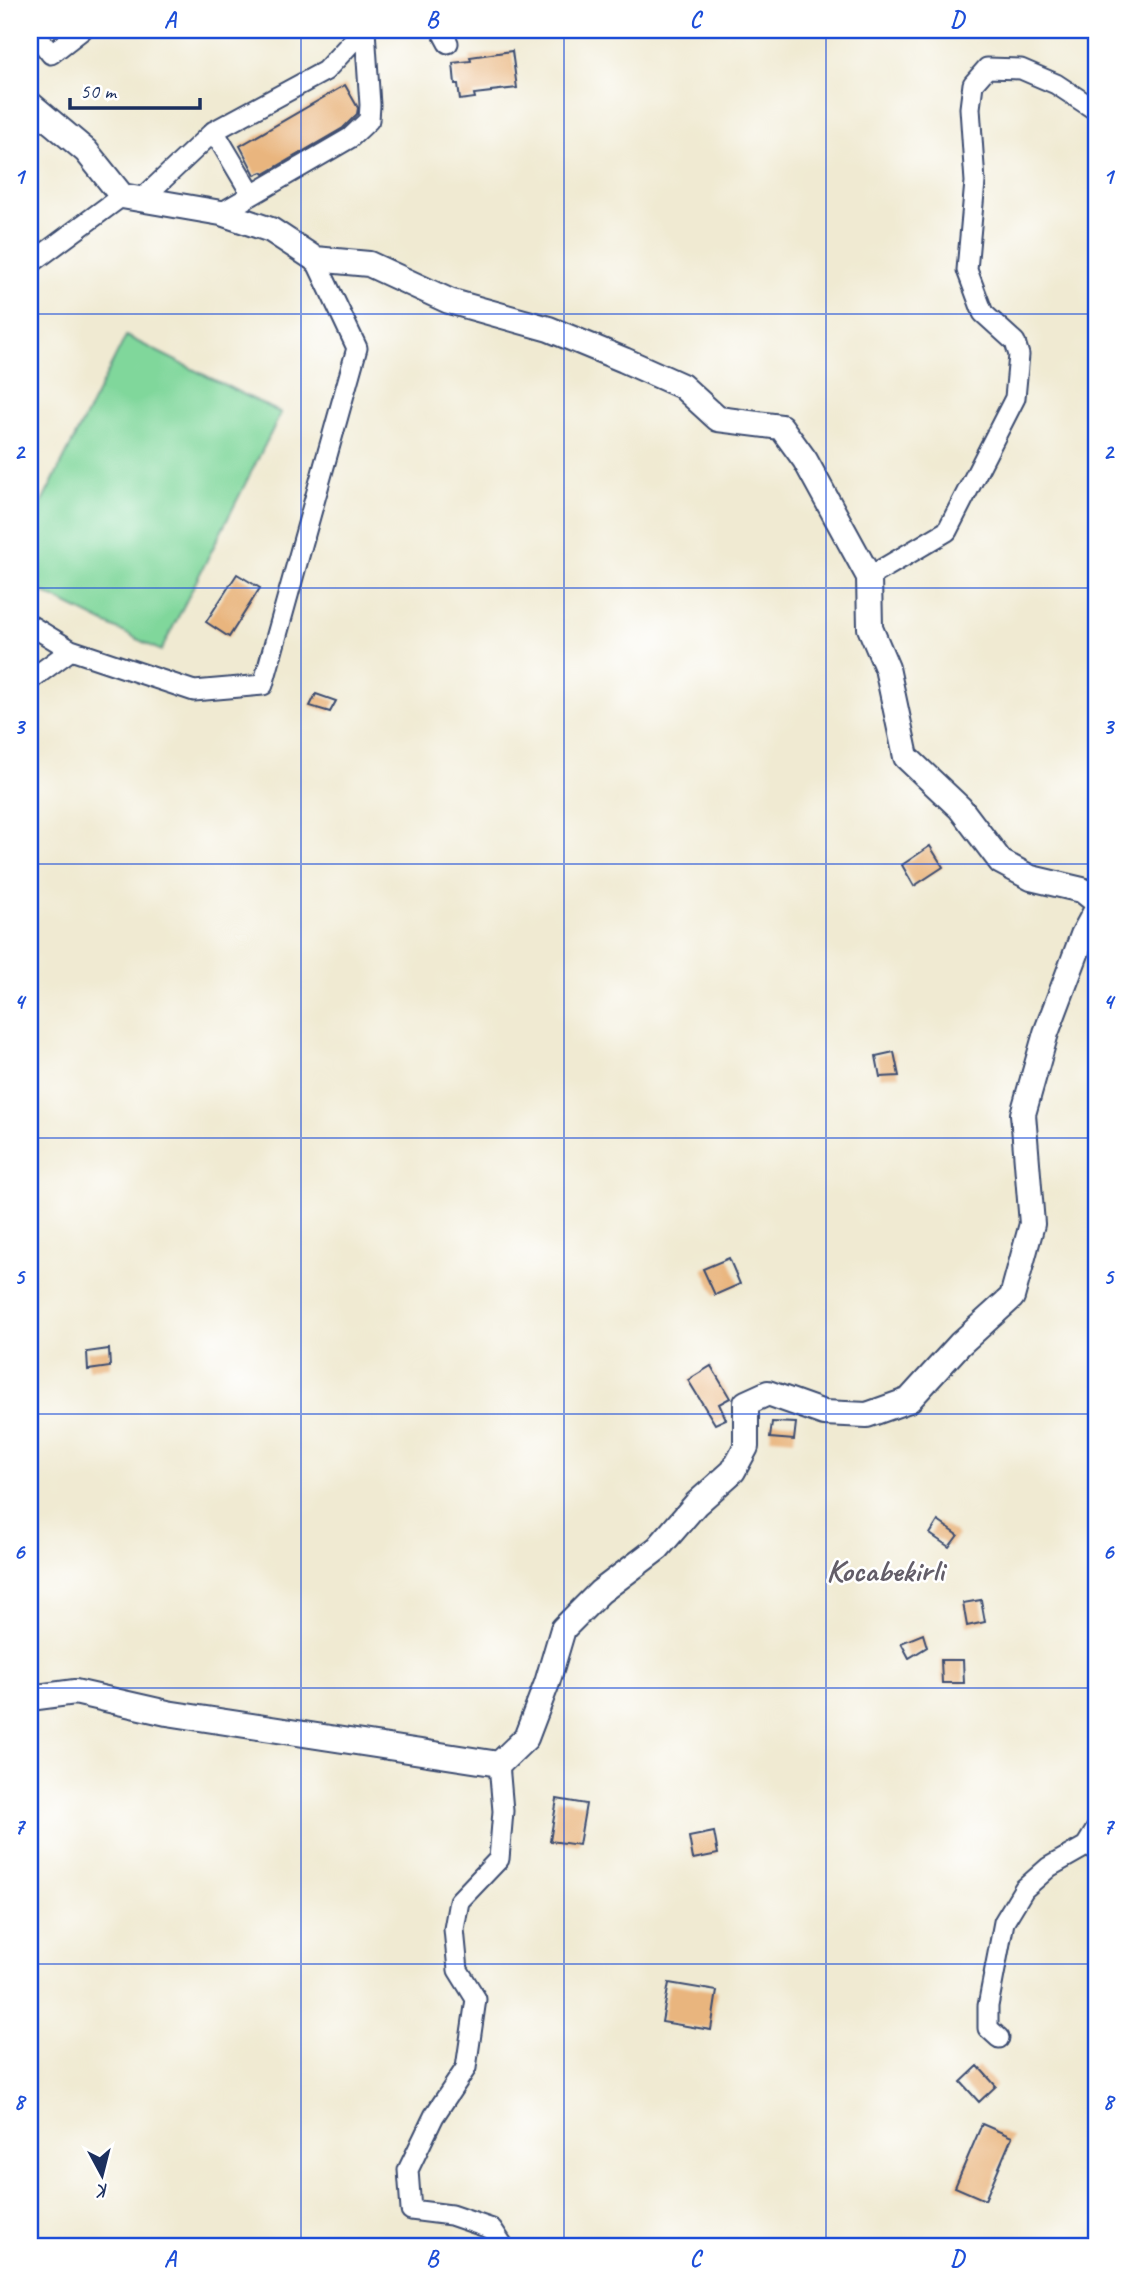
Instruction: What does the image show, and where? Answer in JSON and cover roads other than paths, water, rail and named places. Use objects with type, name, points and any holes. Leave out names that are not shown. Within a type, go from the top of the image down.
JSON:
[{"type":"street","points":[[32,30],[51,54],[82,30]]},
{"type":"street","points":[[30,264],[133,197],[214,131],[325,71],[364,30]]},
{"type":"street","points":[[221,213],[350,138],[369,120],[364,30]]},
{"type":"street","points":[[869,577],[947,531],[1015,398],[1019,355],[1015,342],[983,313],[967,270],[975,182],[970,108],[973,84],[987,68],[1021,69],[1056,84],[1097,111]]},
{"type":"street","points":[[30,104],[86,151],[133,197],[221,213],[271,230],[315,259],[369,264],[449,301],[549,329],[682,386],[718,419],[781,427],[805,460],[869,577],[870,628],[887,668],[906,757],[960,808],[1001,862],[1031,878],[1082,890],[1097,902]]},
{"type":"street","points":[[214,131],[252,195]]},
{"type":"street","points":[[30,625],[71,650],[194,691],[263,685],[357,348],[315,259]]},
{"type":"street","points":[[30,680],[71,650]]},
{"type":"street","points":[[504,2247],[492,2230],[451,2215],[411,2210],[408,2170],[434,2116],[466,2068],[475,1999],[458,1970],[454,1928],[459,1901],[499,1859],[503,1811],[499,1765],[526,1738],[547,1683],[563,1629],[600,1592],[658,1548],[696,1504],[733,1471],[746,1447],[747,1403],[768,1393],[824,1413],[867,1415],[909,1400],[960,1344],[1012,1297],[1031,1224],[1023,1114],[1046,1033],[1083,935],[1097,909]]},
{"type":"street","points":[[30,1698],[75,1692],[167,1713],[499,1765]]},
{"type":"street","points":[[999,2038],[988,2028],[988,2006],[1004,1922],[1024,1889],[1049,1867],[1086,1846],[1097,1828]]},
{"type":"district","name":"Kocabekirli","points":[[885,1570]]}]
